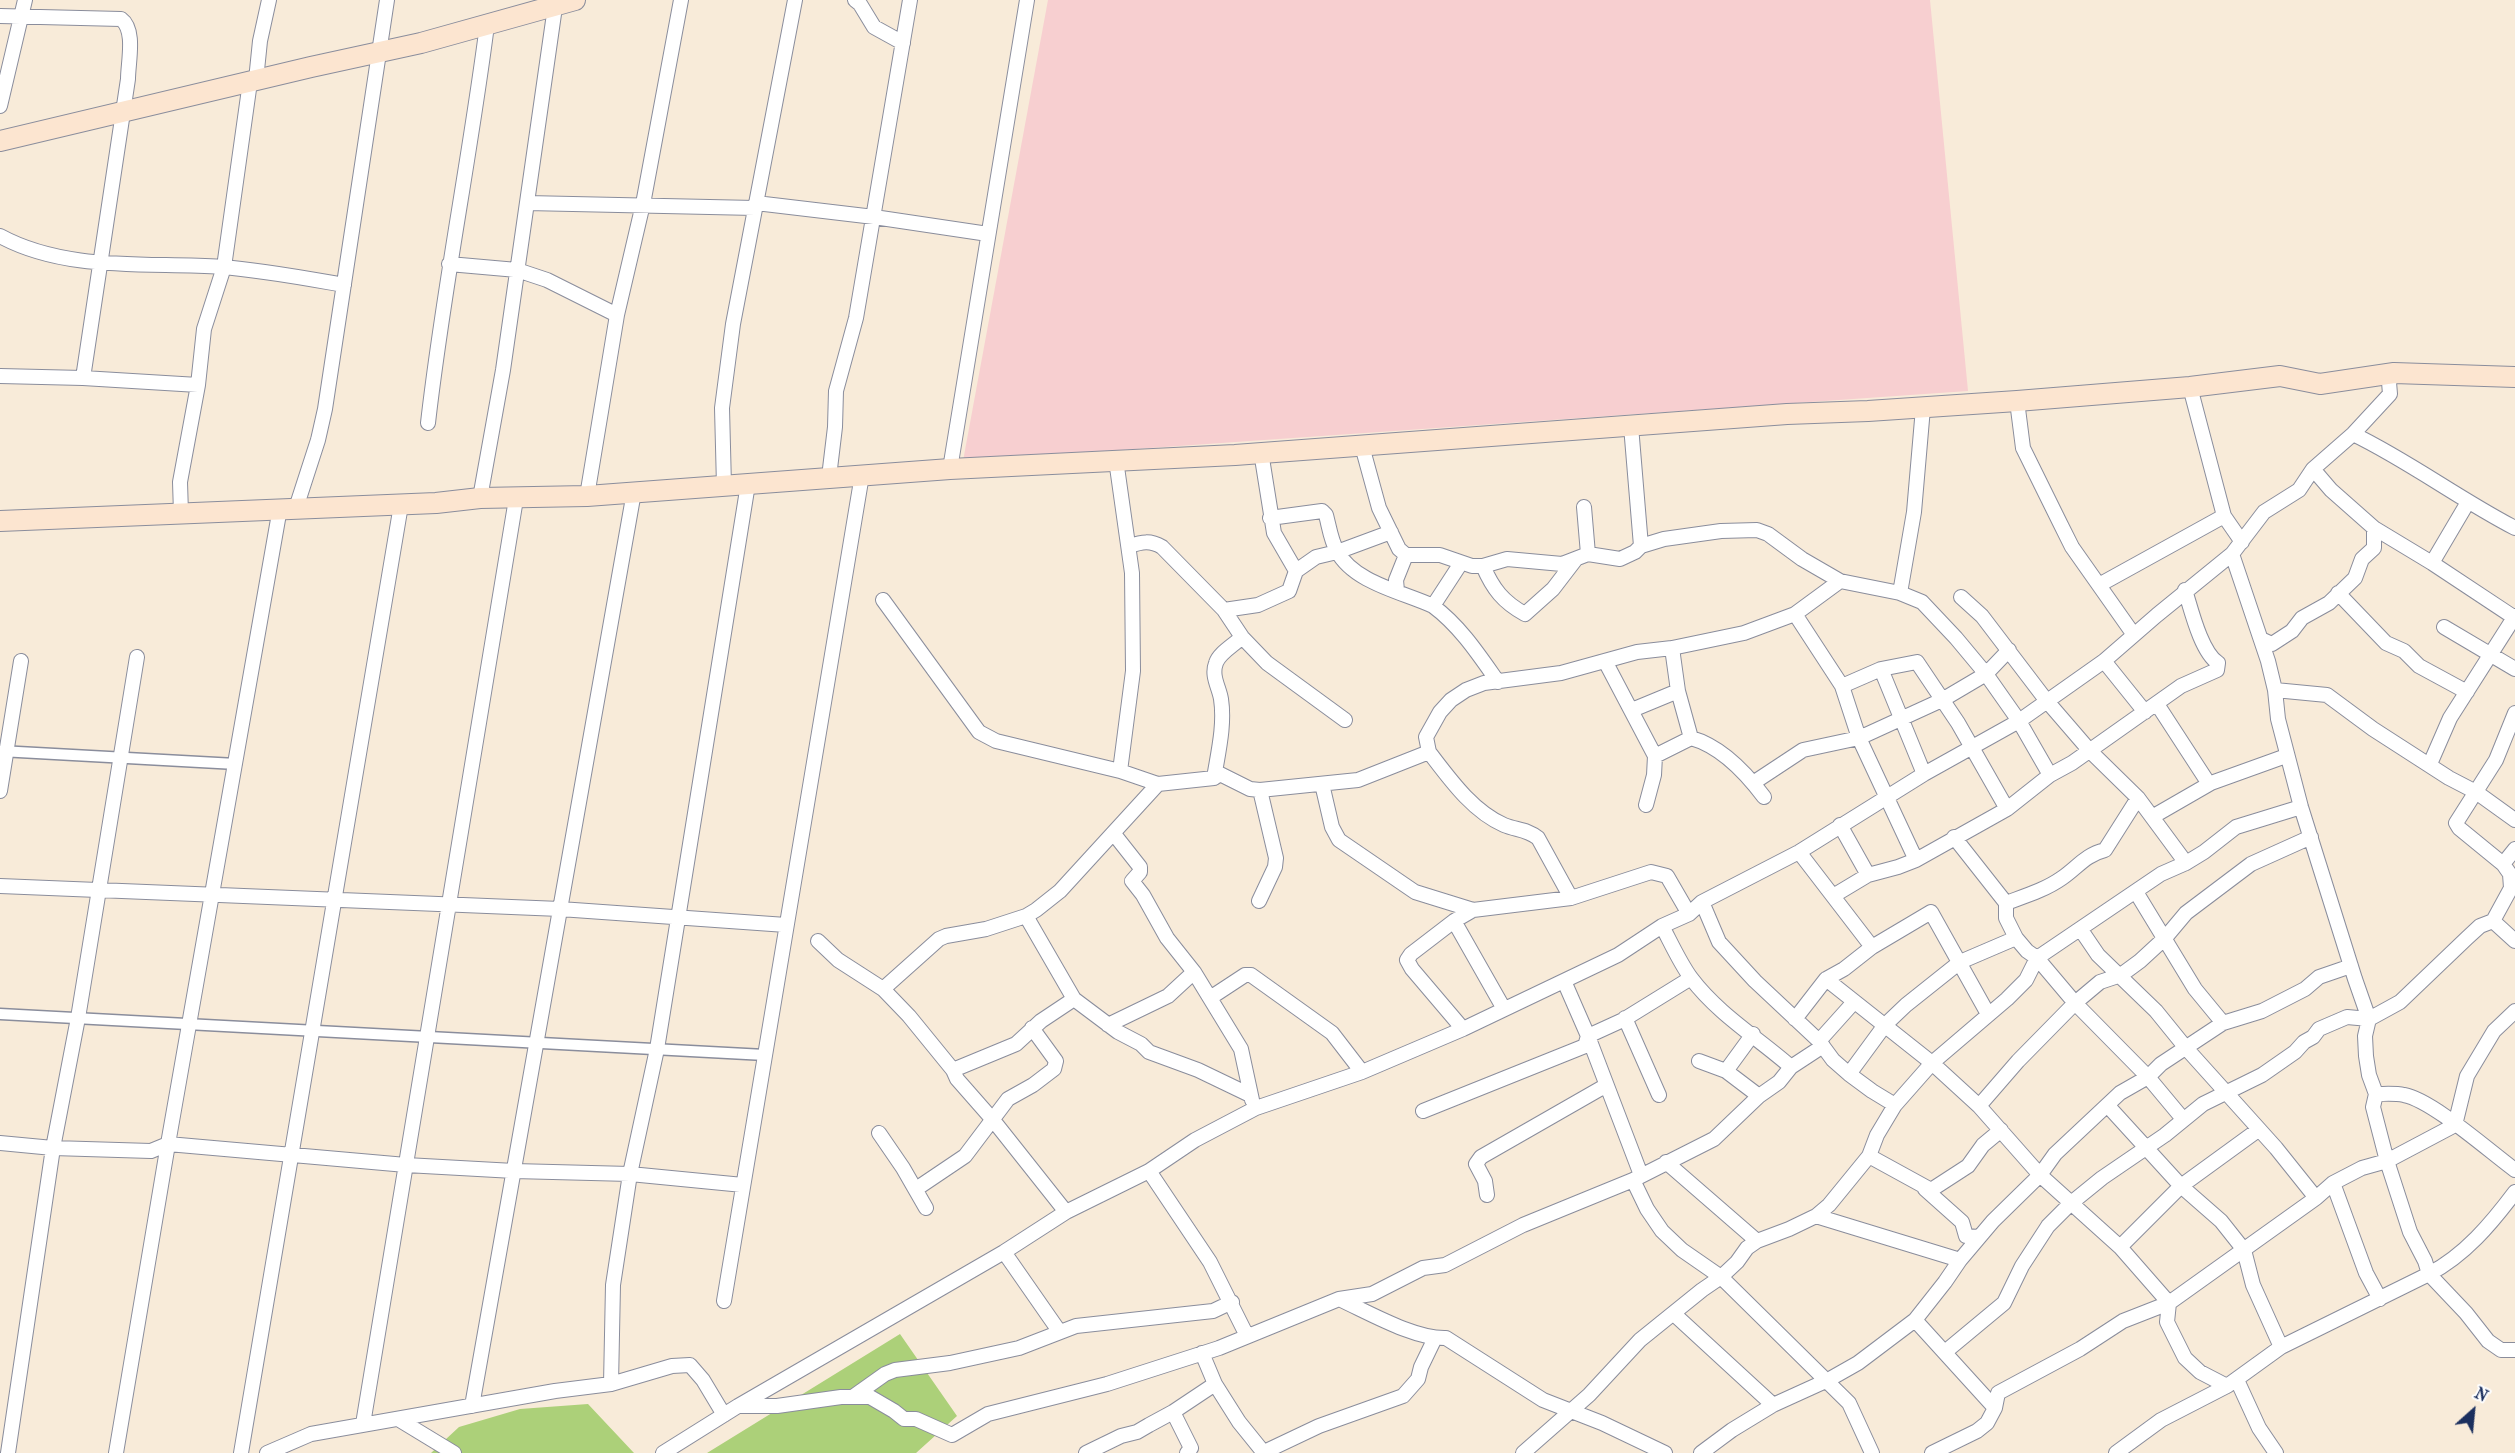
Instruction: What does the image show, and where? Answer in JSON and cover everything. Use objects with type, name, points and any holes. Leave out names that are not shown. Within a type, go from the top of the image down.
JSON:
[{"type":"main road","points":[[0,141],[378,53],[575,0]]},
{"type":"main road","points":[[0,521],[401,505],[480,498],[587,496],[950,469],[1362,446],[1787,414],[1923,408],[2190,387],[2280,376],[2320,384],[2394,373],[2515,377]]},
{"type":"street","points":[[0,106],[25,0]]},
{"type":"street","points":[[181,513],[180,482],[198,385],[204,329],[224,267],[253,81],[269,0]]},
{"type":"street","points":[[116,1453],[236,764],[288,508],[318,440],[325,409],[387,0]]},
{"type":"street","points":[[587,496],[617,315],[643,204],[681,0]]},
{"type":"street","points":[[724,486],[722,408],[733,324],[795,0]]},
{"type":"street","points":[[855,0],[861,4],[874,27],[903,43]]},
{"type":"street","points":[[829,477],[835,428],[836,391],[856,318],[910,0]]},
{"type":"street","points":[[950,469],[1027,0]]},
{"type":"street","points":[[480,498],[517,270],[555,7]]},
{"type":"street","points":[[0,16],[121,19],[126,23],[129,31],[128,79],[83,378]]},
{"type":"street","points":[[428,423],[449,264],[478,94],[487,25]]},
{"type":"street","points":[[527,203],[755,205],[874,217],[988,234]]},
{"type":"street","points":[[0,236],[34,251],[101,262],[224,267],[344,285]]},
{"type":"street","points":[[449,264],[517,270],[548,280],[617,315]]},
{"type":"street","points":[[663,1453],[738,1406],[1004,1252],[1066,1212],[1149,1171],[1253,1102],[1362,1072],[1463,1029],[1618,955],[1662,926],[1689,914],[1702,902],[1799,852],[1924,774],[2019,721],[2104,661],[2232,554],[2264,512],[2299,490],[2313,469],[2353,434],[2390,394],[2389,382],[2394,373]]},
{"type":"street","points":[[0,376],[198,385]]},
{"type":"street","points":[[2190,387],[2224,516],[2242,542]]},
{"type":"street","points":[[2017,400],[2023,448],[2072,547],[2134,635]]},
{"type":"street","points":[[1900,593],[1914,512],[1923,408]]},
{"type":"street","points":[[1631,426],[1641,546]]},
{"type":"street","points":[[2353,434],[2386,450],[2468,502],[2515,528]]},
{"type":"street","points":[[1362,446],[1378,508],[1399,549],[1407,555],[1434,554],[1472,566],[1483,566],[1507,560],[1562,564],[1582,556],[1620,559],[1635,552],[1641,546],[1678,537],[1757,530],[1768,534],[1840,581],[1900,593],[1922,602],[1986,674],[2019,721],[2050,775]]},
{"type":"street","points":[[1261,452],[1274,533],[1296,571]]},
{"type":"street","points":[[1116,460],[1130,546],[1132,573],[1133,689],[1120,771]]},
{"type":"street","points":[[2313,469],[2331,490],[2374,528],[2515,618],[2450,718],[2430,764]]},
{"type":"street","points":[[724,1301],[862,476]]},
{"type":"street","points":[[611,1384],[613,1285],[630,1174],[657,1049],[748,484]]},
{"type":"street","points":[[472,1406],[634,492]]},
{"type":"street","points":[[363,1424],[516,499]]},
{"type":"street","points":[[2432,563],[2468,502]]},
{"type":"street","points":[[242,1453],[401,505]]},
{"type":"street","points":[[1483,566],[1498,594],[1507,604],[1525,615],[1553,589],[1582,556],[1584,507]]},
{"type":"street","points":[[1270,518],[1322,511],[1326,515],[1337,552],[1358,573],[1433,606],[1455,625],[1498,682]]},
{"type":"street","points":[[2099,585],[2224,516]]},
{"type":"street","points":[[2261,639],[2272,644],[2292,632],[2302,618],[2328,603],[2355,578],[2362,559],[2374,548],[2374,528]]},
{"type":"street","points":[[1224,610],[1258,604],[1289,591],[1296,571],[1316,557],[1337,552],[1391,532]]},
{"type":"street","points":[[1130,546],[1153,542],[1162,547],[1224,610],[1242,638],[1285,677],[1345,720]]},
{"type":"street","points":[[2232,554],[2261,639],[2275,690],[2278,719],[2286,756],[2301,807],[2369,1019],[2365,1036],[2369,1075],[2376,1094],[2373,1107],[2387,1161],[2410,1232],[2429,1274],[2488,1341],[2501,1350],[2515,1350]]},
{"type":"street","points":[[1397,591],[1396,580],[1407,555]]},
{"type":"street","points":[[1433,606],[1461,563]]},
{"type":"street","points":[[1571,898],[1538,838],[1530,831],[1503,825],[1485,813],[1455,785],[1429,752],[1426,736],[1440,712],[1451,700],[1475,687],[1561,673],[1636,652],[1672,648],[1744,633],[1795,614],[1840,581]]},
{"type":"street","points":[[1833,896],[1868,875],[1916,860],[2007,809],[2050,775],[2090,751],[2181,686],[2217,670],[2218,663],[2212,658],[2196,624],[2186,591]]},
{"type":"street","points":[[2338,593],[2386,642],[2404,651],[2419,666],[2467,692]]},
{"type":"street","points":[[1961,597],[1982,616],[2046,700],[2090,751],[2138,798],[2187,863]]},
{"type":"street","points":[[883,600],[980,732],[996,741],[1120,771],[1158,784],[1214,778],[1220,774],[1250,789],[1260,790],[1358,780],[1429,752]]},
{"type":"street","points":[[1795,614],[1842,686],[1858,738],[1916,860]]},
{"type":"street","points":[[2444,627],[2489,656],[2515,669]]},
{"type":"street","points":[[1214,778],[1222,725],[1221,700],[1214,675],[1215,666],[1223,654],[1242,638]]},
{"type":"street","points":[[1672,648],[1678,691],[1691,738]]},
{"type":"street","points":[[1754,783],[1803,750],[1858,738],[1942,700],[1986,674],[2009,650]]},
{"type":"street","points":[[8,1453],[53,1148],[78,1018],[137,657]]},
{"type":"street","points":[[0,791],[3,751],[21,661]]},
{"type":"street","points":[[1605,661],[1655,756],[1654,775],[1646,805]]},
{"type":"street","points":[[2104,661],[2145,712]]},
{"type":"street","points":[[1842,686],[1881,669],[1917,662],[1972,748],[2007,809]]},
{"type":"street","points":[[1881,669],[1924,774]]},
{"type":"street","points":[[2275,690],[2327,695],[2373,729],[2449,778],[2476,792],[2515,820]]},
{"type":"street","points":[[1632,710],[1678,691]]},
{"type":"street","points":[[2157,704],[2209,784]]},
{"type":"street","points":[[1945,1352],[2004,1303],[2033,1248],[2048,1226],[2070,1204],[2203,1104],[2262,1075],[2295,1052],[2319,1029],[2347,1017],[2369,1019],[2400,1002],[2467,938],[2493,921],[2511,888],[2510,874],[2504,864],[2457,826],[2457,820],[2496,760],[2515,713]]},
{"type":"street","points":[[1655,756],[1691,738],[1712,747],[1754,783],[1764,797]]},
{"type":"street","points":[[3,751],[236,764]]},
{"type":"street","points":[[2152,817],[2233,773],[2286,756]]},
{"type":"street","points":[[883,989],[939,939],[986,929],[1026,916],[1060,891],[1158,784]]},
{"type":"street","points":[[1322,784],[1332,827],[1339,840],[1415,892],[1473,910]]},
{"type":"street","points":[[1259,901],[1275,867],[1276,858],[1260,790]]},
{"type":"street","points":[[2006,903],[2041,890],[2062,878],[2090,854],[2104,850],[2138,798]]},
{"type":"street","points":[[1523,1453],[1572,1410],[1640,1340],[1721,1277],[1737,1262],[1747,1248],[1816,1216],[1841,1192],[1869,1156],[1877,1135],[1895,1105],[1932,1063],[2026,980],[2037,958],[2161,874],[2187,863],[2224,839],[2236,827],[2301,807]]},
{"type":"street","points":[[1840,825],[1868,875]]},
{"type":"street","points":[[1114,834],[1140,867],[1140,872],[1132,881],[1143,895],[1167,938],[1194,972],[1241,1049],[1253,1102]]},
{"type":"street","points":[[1954,837],[2006,903],[2006,918],[2016,938],[2027,951],[2037,958],[2075,1003],[2148,1077],[2183,1119]]},
{"type":"street","points":[[1979,1106],[2018,1061],[2075,1003],[2100,982],[2121,975],[2165,938],[2186,913],[2231,877],[2251,864],[2311,837]]},
{"type":"street","points":[[2504,864],[2515,849]]},
{"type":"street","points":[[1799,852],[1872,947]]},
{"type":"street","points":[[1463,1029],[1407,960],[1411,954],[1454,921],[1473,910],[1571,898],[1651,872],[1667,876],[1689,914]]},
{"type":"street","points":[[0,886],[560,909],[786,925]]},
{"type":"street","points":[[2136,892],[2195,989],[2223,1023]]},
{"type":"street","points":[[1702,902],[1719,942],[1755,981],[1821,1044],[1848,1074],[1895,1105]]},
{"type":"street","points":[[1795,1019],[1826,979],[1844,969],[1872,947],[1931,912],[1988,1014]]},
{"type":"street","points":[[1026,916],[1074,999],[1149,1052],[1198,1070],[1253,1102]]},
{"type":"street","points":[[1454,921],[1504,1009]]},
{"type":"street","points":[[2493,921],[2515,941]]},
{"type":"street","points":[[1662,926],[1691,978],[1731,1019],[1753,1034],[1791,1067]]},
{"type":"street","points":[[2081,930],[2098,955],[2156,1011],[2316,1198]]},
{"type":"street","points":[[1848,1074],[1895,1015],[1960,962],[2016,938]]},
{"type":"street","points":[[818,941],[838,960],[883,989],[909,1016],[957,1079],[993,1120],[1066,1212]]},
{"type":"street","points":[[1701,1453],[1732,1430],[1773,1405],[1828,1380],[1873,1354],[1914,1320],[1979,1237],[2040,1175],[2055,1154],[2120,1093],[2148,1077],[2161,1064],[2223,1023],[2262,1011],[2305,989],[2319,977],[2351,966]]},
{"type":"street","points":[[1108,1025],[1168,996],[1194,972]]},
{"type":"street","points":[[1210,998],[1245,975],[1251,975],[1332,1033],[1362,1072]]},
{"type":"street","points":[[1424,1111],[1585,1046],[1588,1036],[1625,1018],[1691,978]]},
{"type":"street","points":[[1826,979],[1932,1063],[1979,1106],[2040,1175],[2120,1247],[2169,1303],[2167,1322],[2185,1358],[2200,1371],[2232,1383],[2276,1453]]},
{"type":"street","points":[[1564,981],[1588,1036],[1647,1209],[1662,1231],[1682,1250],[1721,1277],[1849,1402],[1872,1453]]},
{"type":"street","points":[[952,1070],[1016,1044],[1032,1028],[1074,999]]},
{"type":"street","points":[[738,1406],[777,1406],[854,1396],[870,1397],[904,1419],[916,1419],[951,1435],[988,1414],[1078,1392],[1202,1353],[1339,1299],[1372,1294],[1423,1268],[1445,1265],[1523,1225],[1637,1177],[1714,1138],[1759,1096],[1779,1082],[1791,1067],[1821,1044],[1854,1002]]},
{"type":"street","points":[[1932,1453],[1977,1431],[1987,1423],[1995,1408],[1998,1393],[2017,1381],[2080,1349],[2123,1321],[2169,1303],[2316,1198],[2333,1183],[2362,1168],[2387,1161],[2455,1125],[2467,1076],[2494,1031],[2515,1011]]},
{"type":"street","points":[[0,1014],[765,1055]]},
{"type":"street","points":[[1625,1018],[1659,1095]]},
{"type":"street","points":[[916,1189],[965,1156],[1008,1099],[1033,1085],[1054,1069],[1056,1062],[1032,1028]]},
{"type":"street","points":[[1726,1071],[1753,1034]]},
{"type":"street","points":[[1699,1061],[1726,1071],[1759,1096]]},
{"type":"street","points":[[1487,1195],[1485,1181],[1476,1164],[1480,1156],[1605,1086]]},
{"type":"street","points":[[2376,1094],[2404,1095],[2420,1100],[2515,1170]]},
{"type":"street","points":[[2108,1106],[2181,1186],[2221,1221],[2244,1250],[2253,1286],[2281,1347]]},
{"type":"street","points":[[1925,1189],[1934,1189],[1968,1166],[1983,1144],[2001,1130]]},
{"type":"street","points":[[2120,1247],[2181,1186],[2258,1130]]},
{"type":"street","points":[[879,1133],[926,1208]]},
{"type":"street","points":[[0,1143],[53,1148],[151,1151],[168,1144],[406,1165],[514,1172],[630,1174],[744,1185]]},
{"type":"street","points":[[1869,1156],[1925,1189],[1962,1221],[1966,1236],[1979,1237]]},
{"type":"street","points":[[1666,1162],[1758,1241]]},
{"type":"street","points":[[1149,1171],[1210,1262],[1247,1336]]},
{"type":"street","points":[[2333,1183],[2366,1273],[2380,1299]]},
{"type":"street","points":[[2116,1453],[2161,1420],[2232,1383],[2281,1347],[2451,1262],[2478,1236],[2515,1192]]},
{"type":"street","points":[[1816,1216],[1960,1260]]},
{"type":"street","points":[[1004,1252],[1059,1331]]},
{"type":"street","points":[[1339,1299],[1400,1326],[1436,1338],[1446,1338],[1544,1400],[1636,1437],[1665,1453]]},
{"type":"street","points":[[854,1396],[885,1374],[895,1370],[950,1363],[1018,1348],[1059,1331],[1086,1325],[1213,1311],[1232,1302]]},
{"type":"street","points":[[1674,1314],[1773,1405]]},
{"type":"street","points":[[1914,1320],[1995,1408]]},
{"type":"street","points":[[1202,1353],[1215,1384],[1239,1422],[1263,1453],[1319,1426],[1403,1396],[1418,1379],[1421,1367],[1436,1338]]},
{"type":"street","points":[[267,1453],[300,1437],[555,1391],[611,1384],[672,1366],[690,1365],[703,1380],[724,1415]]},
{"type":"street","points":[[1086,1453],[1121,1436],[1137,1432],[1173,1412],[1215,1384]]},
{"type":"street","points":[[1173,1412],[1192,1451]]},
{"type":"street","points":[[398,1419],[454,1453]]},
{"type":"shaded area","points":[[1048,0],[1930,0],[1968,391],[963,461]]},
{"type":"green space","points":[[900,1334],[957,1416],[916,1453],[707,1453]]},
{"type":"green space","points":[[588,1404],[634,1453],[431,1453],[459,1427],[520,1409]]}]
